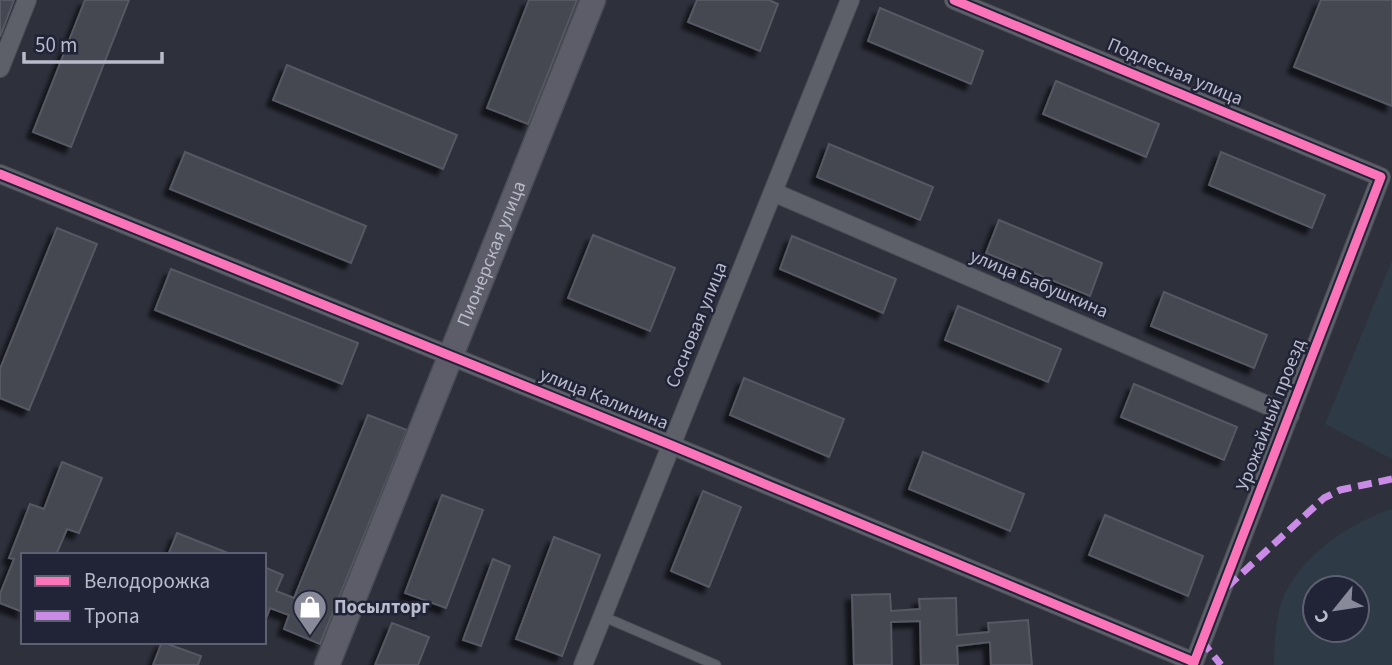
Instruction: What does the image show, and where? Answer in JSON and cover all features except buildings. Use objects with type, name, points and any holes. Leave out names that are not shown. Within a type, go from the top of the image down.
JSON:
[{"type":"street","points":[[0,68],[27,0]]},
{"type":"street","name":"Пионерская улица","points":[[327,665],[593,0]]},
{"type":"street","name":"Сосновая улица","points":[[583,665],[850,0]]},
{"type":"street","name":"Подлесная улица","points":[[954,0],[1381,177]]},
{"type":"street","name":"улица Калинина","points":[[0,174],[671,445],[1193,664]]},
{"type":"street","name":"Урожайный проезд","points":[[1193,664],[1381,177]]},
{"type":"street","name":"улица Бабушкина","points":[[773,192],[1290,415]]},
{"type":"lane","points":[[603,617],[716,665]]},
{"type":"shaded area","points":[[1392,260],[1392,459],[1325,424]]},
{"type":"shaded area","points":[[1392,509],[1392,665],[1274,665],[1279,611],[1295,576],[1323,547],[1357,524]]},
{"type":"marked path","points":[[1227,587],[1324,498],[1340,490],[1392,479]]},
{"type":"marked path","points":[[1201,640],[1221,665]]},
{"type":"cycle path","points":[[954,0],[1381,177],[1193,665]]},
{"type":"cycle path","points":[[0,174],[671,445],[1194,662]]},
{"type":"place","name":"Посылторг","points":[[310,637]]}]
